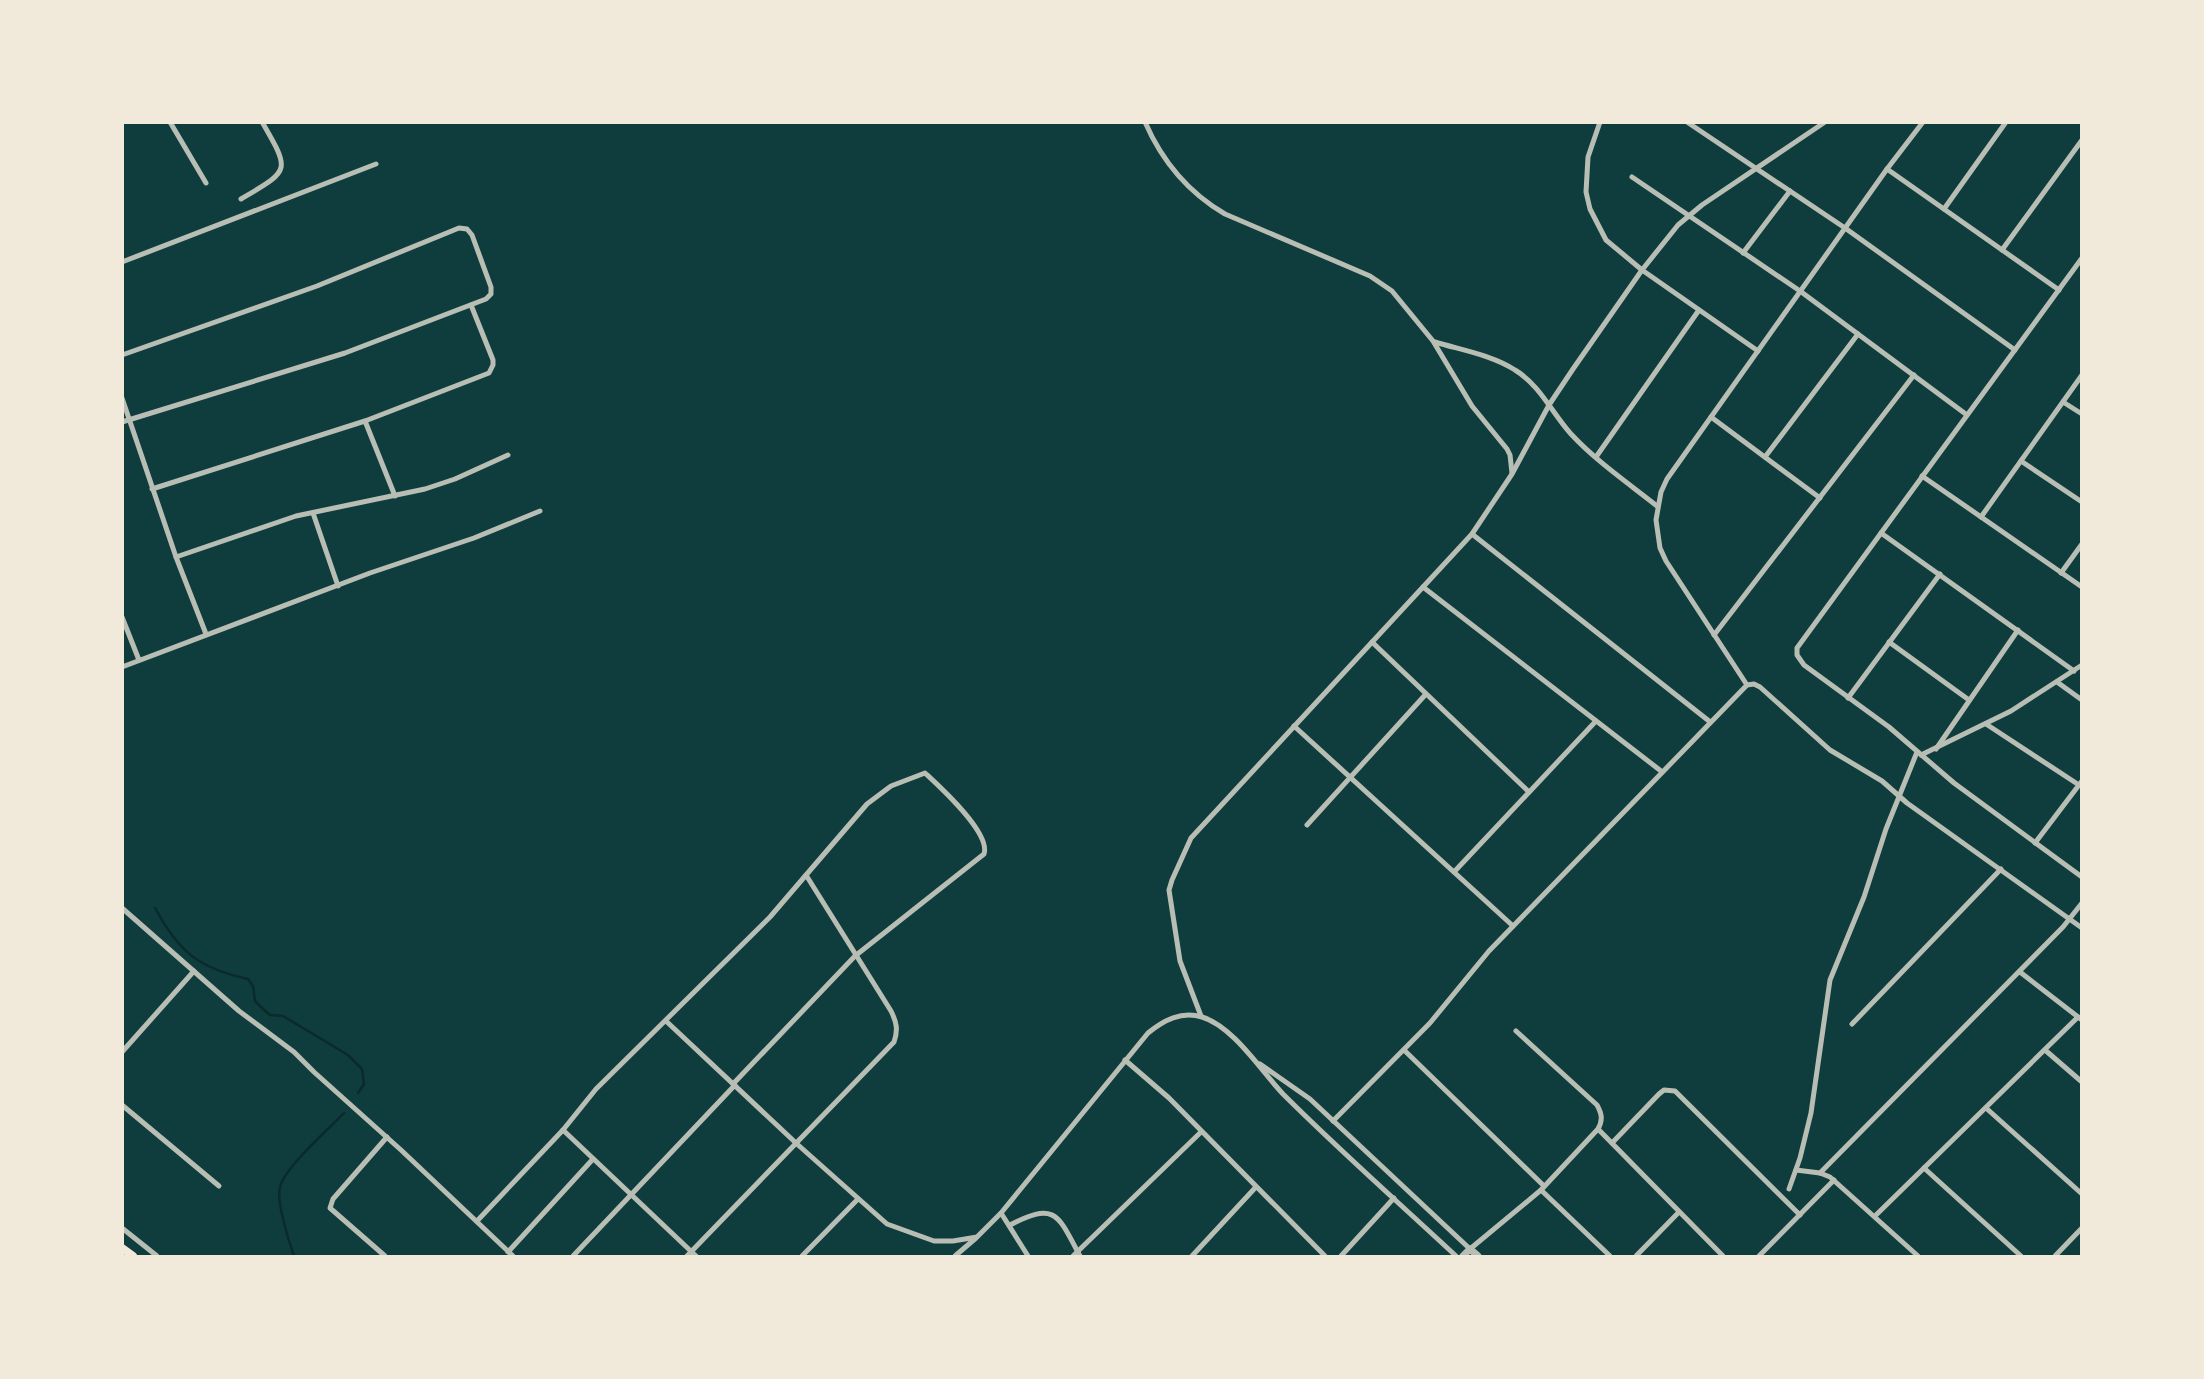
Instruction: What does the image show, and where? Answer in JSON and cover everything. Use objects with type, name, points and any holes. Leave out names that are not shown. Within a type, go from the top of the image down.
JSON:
[{"type":"main road","points":[[122,1248],[133,1256]]},
{"type":"street","points":[[241,199],[277,178],[282,168],[281,155],[262,122]]},
{"type":"street","points":[[1146,122],[1173,169],[1210,205],[1224,214],[1381,283],[1401,301],[1433,341],[1472,406],[1507,449],[1512,462],[1512,474]]},
{"type":"street","points":[[1600,122],[1585,175],[1590,209],[1606,240],[1642,270],[1758,351]]},
{"type":"street","points":[[1687,122],[1845,228],[2015,349]]},
{"type":"street","points":[[1201,1016],[1180,961],[1170,901],[1172,880],[1186,846],[1197,830],[1472,534],[1512,474],[1549,405],[1642,270],[1688,216],[1825,122]]},
{"type":"street","points":[[1747,685],[1666,561],[1656,527],[1657,506],[1667,479],[1923,122]]},
{"type":"street","points":[[1944,209],[2006,122]]},
{"type":"street","points":[[171,123],[206,183]]},
{"type":"street","points":[[2002,250],[2081,140]]},
{"type":"street","points":[[122,262],[376,164]]},
{"type":"street","points":[[1887,169],[2059,290]]},
{"type":"street","points":[[1632,177],[1800,291],[1967,415]]},
{"type":"street","points":[[1744,253],[1790,191]]},
{"type":"street","points":[[122,355],[305,290],[459,228],[470,232],[492,290],[489,297],[471,305],[345,353],[126,421]]},
{"type":"street","points":[[2081,258],[1797,648],[1799,661],[1889,727],[1954,783],[2081,877]]},
{"type":"street","points":[[152,489],[365,421],[489,373],[493,360],[471,305]]},
{"type":"street","points":[[1596,457],[1699,310]]},
{"type":"street","points":[[1765,457],[1858,334]]},
{"type":"street","points":[[1433,341],[1505,364],[1531,382],[1571,433],[1596,457],[1657,506]]},
{"type":"street","points":[[1981,517],[2081,375]]},
{"type":"street","points":[[1714,635],[1914,376]]},
{"type":"street","points":[[122,398],[126,421],[206,634]]},
{"type":"street","points":[[2063,402],[2081,414]]},
{"type":"street","points":[[1711,417],[1820,498]]},
{"type":"street","points":[[365,421],[396,496]]},
{"type":"street","points":[[176,556],[296,516],[396,496],[455,478],[509,455]]},
{"type":"street","points":[[2021,461],[2081,502]]},
{"type":"street","points":[[1922,477],[2081,587]]},
{"type":"street","points":[[122,667],[370,573],[474,538],[540,511]]},
{"type":"street","points":[[313,513],[338,586]]},
{"type":"street","points":[[1881,533],[2074,671]]},
{"type":"street","points":[[1472,534],[1709,721]]},
{"type":"street","points":[[2061,573],[2081,544]]},
{"type":"street","points":[[1848,698],[1940,574]]},
{"type":"street","points":[[1423,587],[1661,771]]},
{"type":"street","points":[[122,617],[139,660]]},
{"type":"street","points":[[1936,749],[2018,630]]},
{"type":"street","points":[[1372,642],[1529,792]]},
{"type":"street","points":[[1889,642],[1969,700]]},
{"type":"street","points":[[1789,1189],[1811,1113],[1830,981],[1864,897],[1899,796],[1919,754],[1936,749],[1986,724],[2081,665]]},
{"type":"street","points":[[2057,682],[2081,700]]},
{"type":"street","points":[[1333,1121],[1404,1051],[1513,926],[1709,721],[1747,685],[1760,687],[1830,750],[1873,774],[1899,796],[2081,928]]},
{"type":"street","points":[[1307,825],[1426,694]]},
{"type":"street","points":[[1454,872],[1596,721]]},
{"type":"street","points":[[1986,724],[2080,783],[2035,843]]},
{"type":"street","points":[[1294,726],[1513,926]]},
{"type":"street","points":[[477,1221],[563,1130],[596,1089],[769,917],[875,797],[891,786],[925,773],[961,807],[985,844],[984,854],[855,956],[573,1256]]},
{"type":"street","points":[[1852,1024],[2001,869]]},
{"type":"street","points":[[563,1130],[691,1255],[797,1144],[894,1042],[897,1032],[896,1021],[806,875]]},
{"type":"street","points":[[1820,1173],[2020,972],[2070,920],[2081,903]]},
{"type":"street","points":[[122,908],[239,1011],[294,1052],[510,1254],[593,1159]]},
{"type":"street","points":[[122,1052],[194,971]]},
{"type":"street","points":[[1875,1216],[2080,1018],[2020,972]]},
{"type":"street","points":[[955,1256],[1001,1213],[1148,1033],[1161,1023],[1184,1015],[1201,1016],[1222,1028],[1258,1063],[1283,1094],[1456,1256]]},
{"type":"street","points":[[666,1020],[797,1144],[887,1224],[934,1241],[977,1237]]},
{"type":"street","points":[[1463,1256],[1542,1188],[1598,1129],[1602,1121],[1597,1105],[1516,1031]]},
{"type":"street","points":[[2045,1050],[2081,1082]]},
{"type":"street","points":[[1404,1051],[1610,1256]]},
{"type":"street","points":[[1125,1060],[1169,1098],[1325,1256]]},
{"type":"street","points":[[1258,1063],[1297,1089],[1478,1256]]},
{"type":"street","points":[[1612,1143],[1659,1094],[1664,1090],[1675,1091],[1800,1215]]},
{"type":"street","points":[[122,1105],[219,1186]]},
{"type":"street","points":[[1986,1108],[2081,1194]]},
{"type":"street","points":[[1598,1129],[1723,1256]]},
{"type":"street","points":[[1010,1225],[1030,1215],[1051,1213],[1062,1223],[1077,1255],[1201,1132]]},
{"type":"street","points":[[385,1256],[330,1208],[333,1199],[387,1137]]},
{"type":"street","points":[[1924,1168],[2021,1256]]},
{"type":"street","points":[[1796,1170],[1820,1173],[1834,1180],[1918,1256]]},
{"type":"street","points":[[1759,1256],[1834,1180]]},
{"type":"street","points":[[1192,1256],[1255,1188]]},
{"type":"street","points":[[1341,1256],[1394,1198]]},
{"type":"street","points":[[802,1256],[858,1199]]},
{"type":"street","points":[[1636,1256],[1679,1212]]},
{"type":"street","points":[[1001,1213],[1028,1256]]},
{"type":"street","points":[[122,1228],[156,1256]]},
{"type":"street","points":[[2055,1256],[2081,1228]]},
{"type":"street","points":[[1201,1248],[1204,1256]]},
{"type":"waterway","points":[[155,908],[173,936],[192,956],[216,969],[248,979],[253,986],[255,1001],[270,1015],[283,1016],[348,1055],[362,1069],[364,1084],[358,1093]]},
{"type":"waterway","points":[[294,1256],[281,1211],[280,1187],[298,1159],[344,1113]]}]
